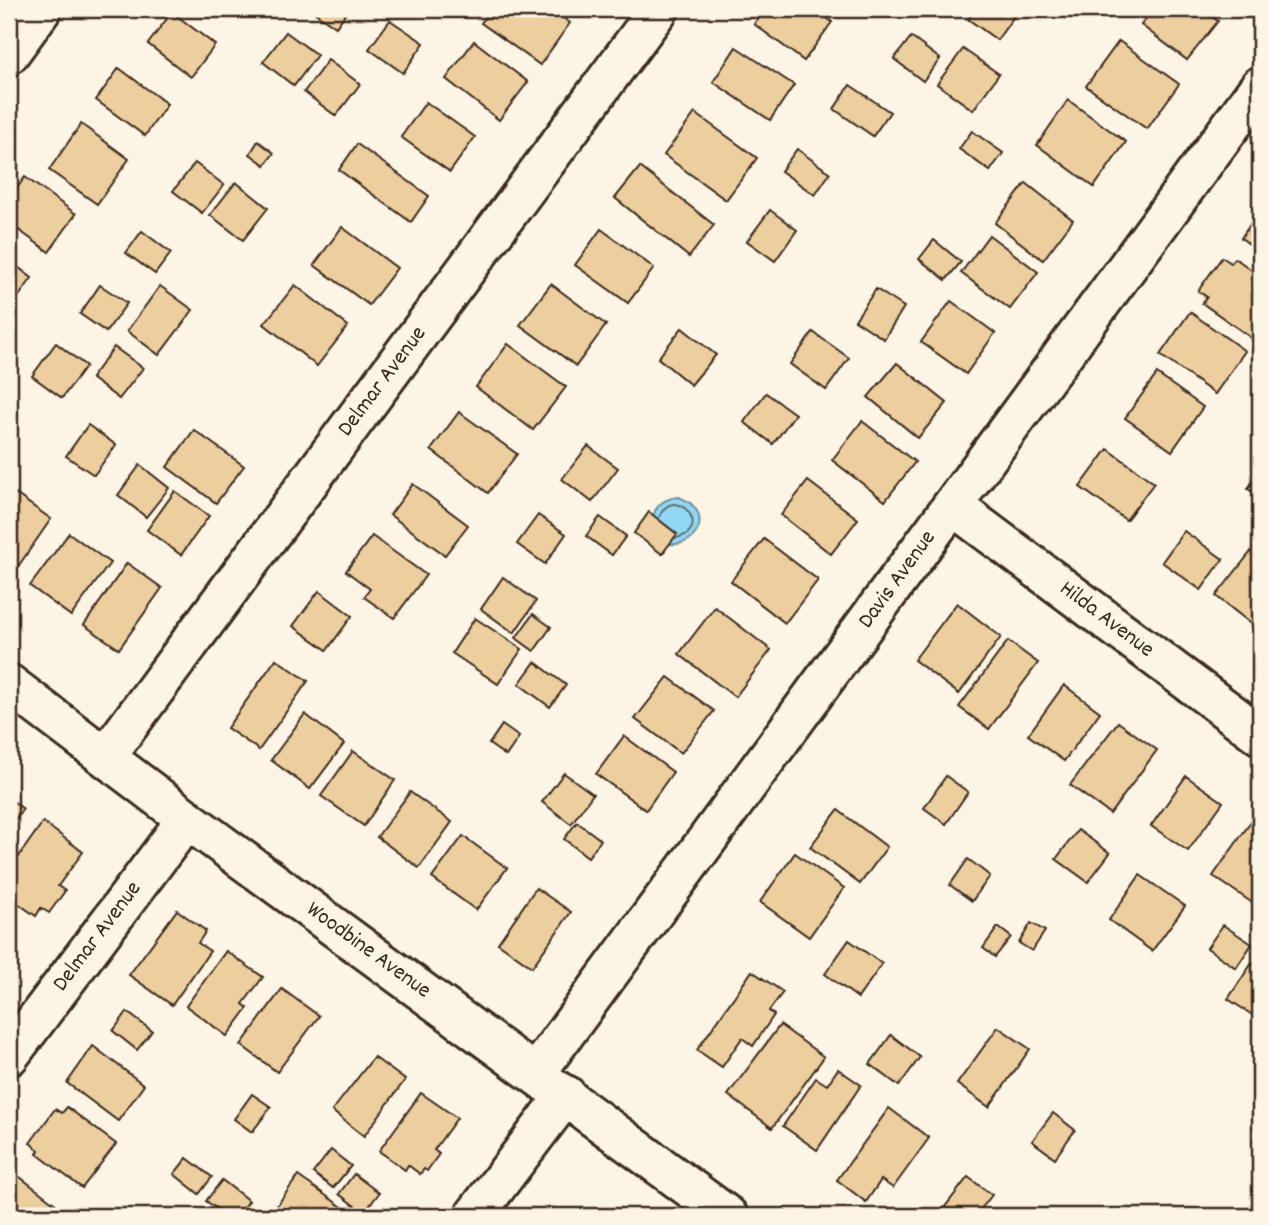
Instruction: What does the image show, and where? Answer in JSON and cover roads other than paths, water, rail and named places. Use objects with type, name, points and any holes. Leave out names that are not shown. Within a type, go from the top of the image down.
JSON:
[{"type":"street","points":[[9,54],[42,9]]},
{"type":"street","name":"Delmar Avenue","points":[[106,756],[659,9]]},
{"type":"street","name":"Davis Avenue","points":[[474,1216],[551,1084],[953,506],[1260,86]]},
{"type":"street","name":"Hilda Avenue","points":[[953,506],[1260,735]]},
{"type":"street","name":"Woodbine Avenue","points":[[9,684],[187,819],[728,1216]]},
{"type":"street","name":"Delmar Avenue","points":[[9,1056],[187,819]]},
{"type":"water","points":[[679,497],[696,510],[699,526],[696,534],[689,540],[668,544],[652,520],[661,503]]}]
